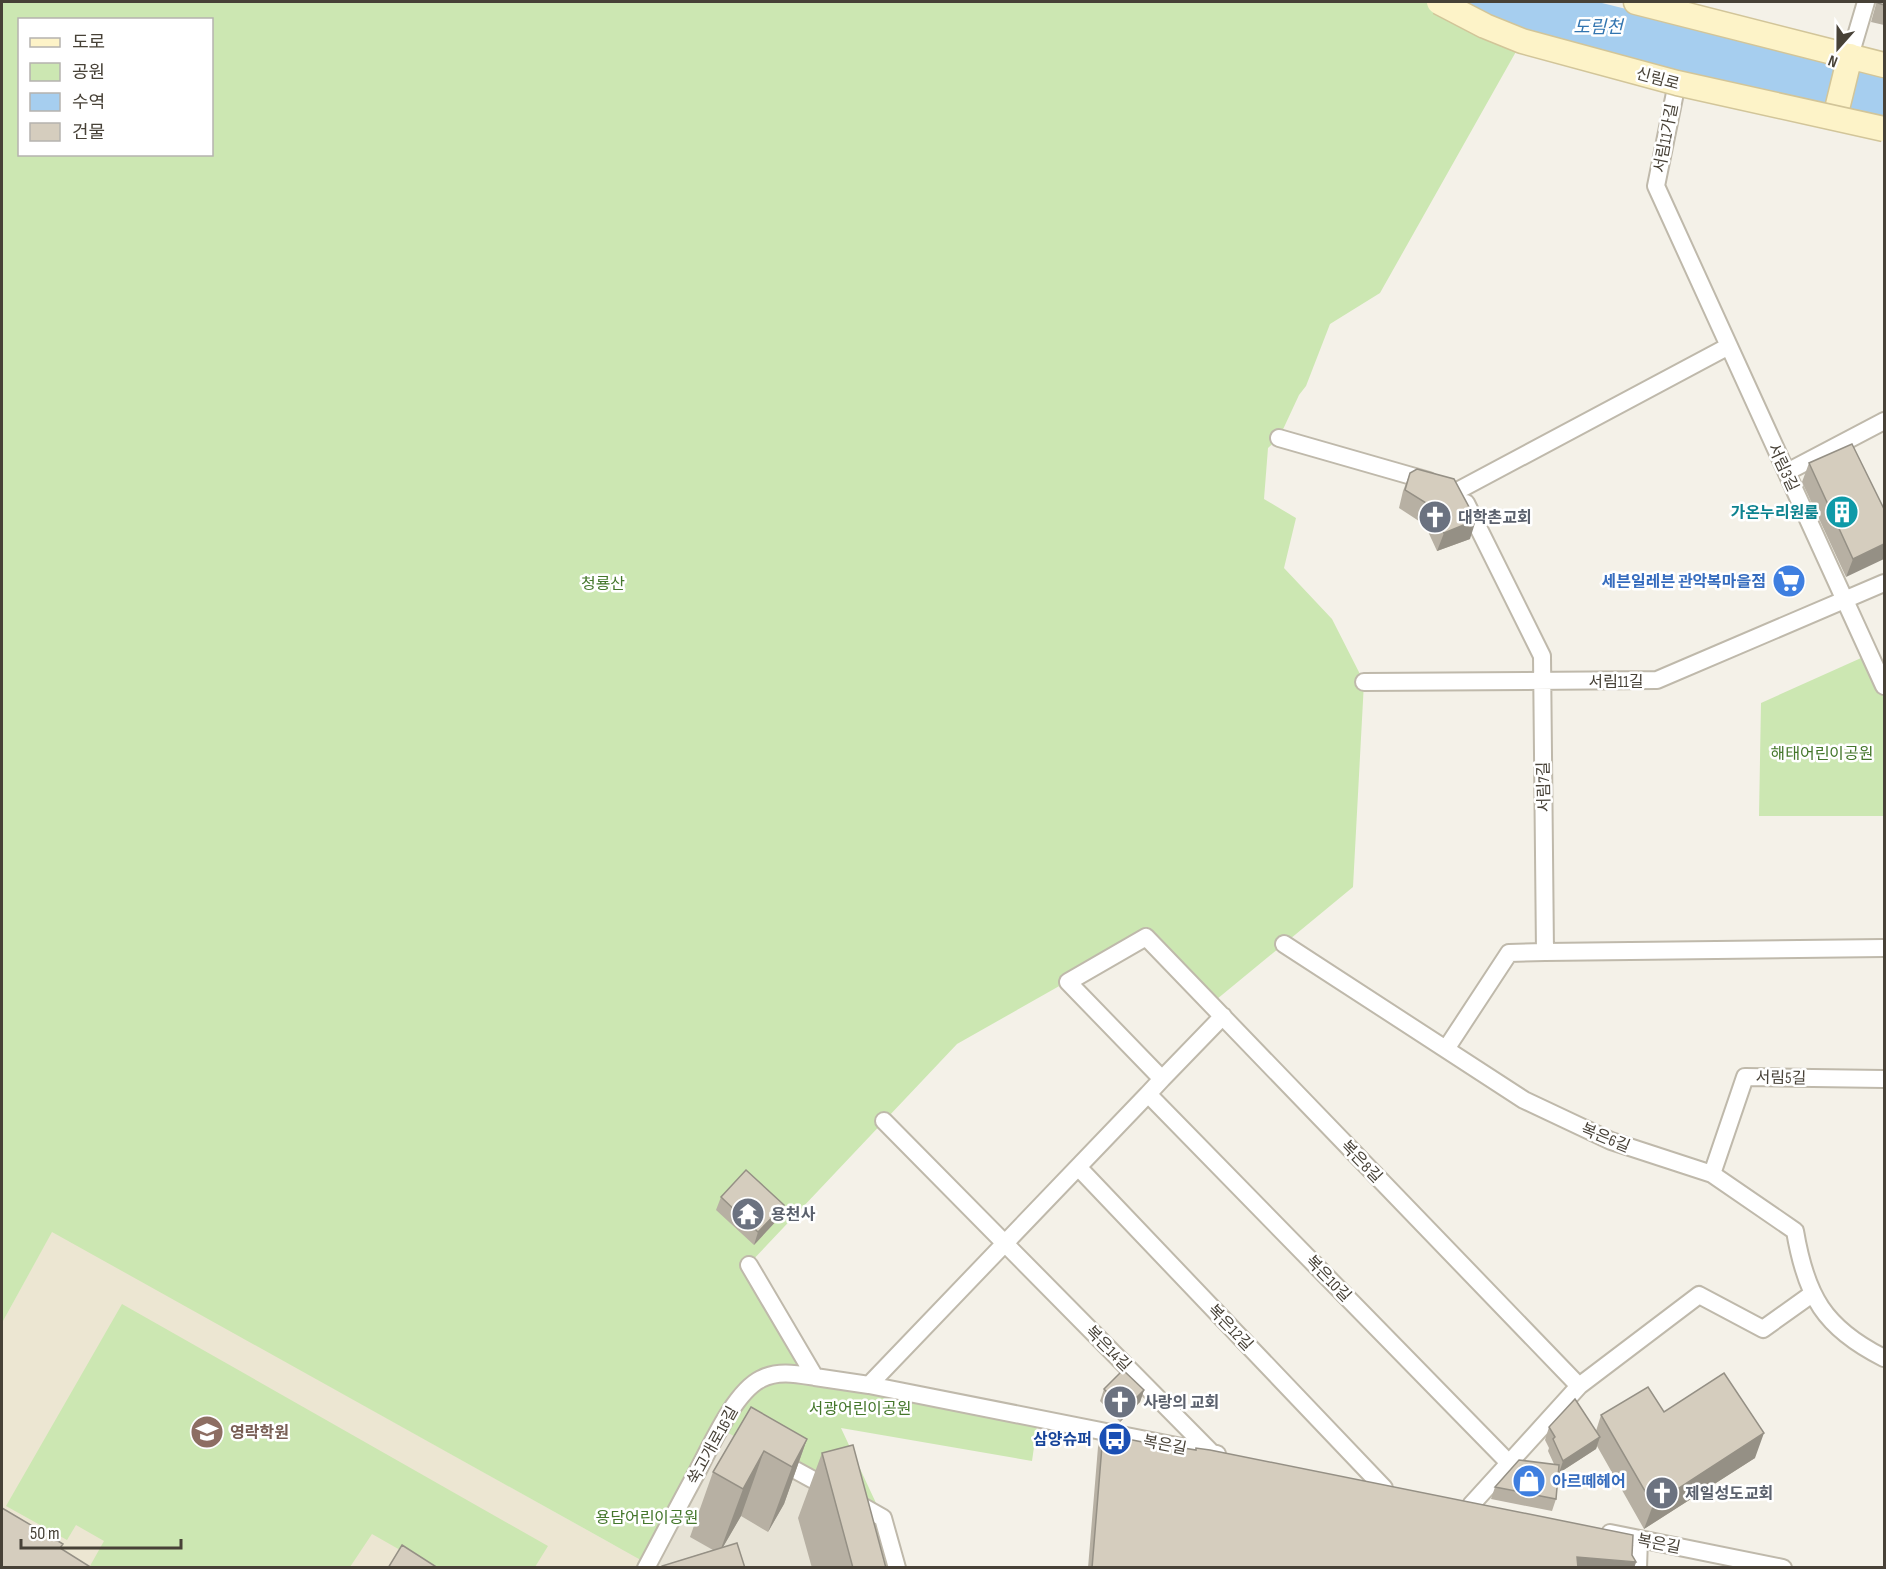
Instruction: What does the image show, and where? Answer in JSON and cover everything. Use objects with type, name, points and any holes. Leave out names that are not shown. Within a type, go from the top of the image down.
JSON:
[{"type":"main road","name":"신림로","points":[[1439,2],[1485,26],[1522,41],[1677,83],[1884,129]]},
{"type":"main road","points":[[1636,2],[1884,65]]},
{"type":"main road","points":[[1835,118],[1850,56]]},
{"type":"street","points":[[1850,56],[1866,2]]},
{"type":"street","name":"서림11가길","points":[[1677,83],[1656,186],[1688,257]]},
{"type":"street","name":"서림3길","points":[[1688,257],[1884,686]]},
{"type":"street","points":[[1279,438],[1459,490],[1729,346]]},
{"type":"street","points":[[1787,472],[1884,421]]},
{"type":"street","name":"서림7길","points":[[1459,490],[1542,656],[1545,952]]},
{"type":"street","name":"서림11길","points":[[1364,682],[1657,680],[1884,584]]},
{"type":"street","name":"복은8길","points":[[1162,1079],[1068,982],[1146,937],[1578,1386]]},
{"type":"street","name":"복은6길","points":[[1284,944],[1524,1100],[1611,1141],[1712,1174],[1795,1231],[1804,1274],[1812,1294],[1825,1314],[1843,1333],[1884,1358]]},
{"type":"street","points":[[1446,1049],[1509,953],[1884,948]]},
{"type":"street","points":[[869,1385],[1222,1016]]},
{"type":"street","name":"서림5길","points":[[1712,1174],[1745,1077],[1884,1079]]},
{"type":"street","name":"복은10길","points":[[1148,1094],[1509,1463]]},
{"type":"street","name":"복은14길","points":[[884,1121],[1212,1454]]},
{"type":"street","name":"복은12길","points":[[1078,1167],[1390,1489],[1361,1483]]},
{"type":"street","points":[[749,1264],[815,1377]]},
{"type":"street","points":[[1494,1510],[1466,1504],[1509,1463],[1578,1386],[1699,1295],[1763,1329],[1812,1294]]},
{"type":"street","name":"쑥고개로16길","points":[[646,1568],[726,1432],[737,1401],[748,1388],[759,1379],[774,1374],[815,1377]]},
{"type":"street","name":"복은길","points":[[815,1377],[869,1385],[1235,1458]]},
{"type":"street","points":[[761,1451],[883,1518],[897,1568]]},
{"type":"street","name":"복은길","points":[[1594,1530],[1783,1568]]},
{"type":"street","points":[[1638,1568],[1639,1539]]},
{"type":"shaded area","name":"영락학원","points":[[52,1231],[648,1564],[646,1568],[2,1568],[2,1323]]},
{"type":"shaded area","points":[[815,1377],[897,1567],[646,1567],[608,1541],[681,1407]]},
{"type":"green space","name":"청룡산","points":[[2,2],[1439,2],[1522,41],[1380,293],[1330,324],[1306,386],[1299,395],[1279,438],[1268,448],[1264,499],[1296,518],[1284,568],[1332,619],[1364,682],[1353,887],[1211,1004],[1146,937],[957,1044],[749,1264],[815,1377],[1038,1419],[1032,1461],[841,1428],[883,1518],[721,1429],[648,1564],[52,1232],[2,1323]]},
{"type":"green space","name":"해태어린이공원","points":[[1870,654],[1884,686],[1884,816],[1759,816],[1761,703]]},
{"type":"green space","name":"영락학원","points":[[122,1304],[548,1546],[535,1567],[430,1567],[372,1534],[350,1567],[90,1566],[104,1541],[76,1525],[67,1540],[6,1506]]},
{"type":"water","name":"도림천","points":[[1460,2],[1598,2],[1884,73],[1884,122],[1529,35]]},
{"type":"building","name":"가온누리원룸","points":[[1852,444],[1884,509],[1884,544],[1853,559],[1809,463]]},
{"type":"building","points":[[1417,469],[1454,479],[1476,520],[1444,533],[1431,506],[1405,490],[1410,473]]},
{"type":"building","points":[[746,1170],[784,1205],[758,1232],[721,1197]]},
{"type":"building","points":[[1123,1370],[1144,1390],[1124,1410],[1104,1389]]},
{"type":"building","name":"제일성도교회","points":[[1724,1373],[1764,1433],[1653,1505],[1601,1415],[1648,1387],[1664,1412]]},
{"type":"building","points":[[1575,1399],[1600,1437],[1563,1461],[1549,1427]]},
{"type":"building","points":[[751,1407],[807,1439],[792,1467],[764,1451],[743,1489],[713,1472]]},
{"type":"building","points":[[1103,1434],[1162,1446],[1160,1444],[1210,1450],[1633,1535],[1632,1555],[1636,1562],[1577,1557],[1578,1568],[1092,1568]]},
{"type":"building","points":[[853,1445],[886,1568],[853,1568],[822,1453]]},
{"type":"building","points":[[1519,1460],[1559,1465],[1556,1499],[1495,1487]]},
{"type":"building","points":[[2,1508],[63,1544],[60,1548],[92,1568],[2,1568]]},
{"type":"building","points":[[737,1543],[745,1568],[662,1568],[662,1566]]},
{"type":"building","points":[[402,1545],[438,1568],[388,1568]]},
{"type":"place","name":"가온누리원룸","points":[[1842,512]]},
{"type":"place","name":"대학촌교회","points":[[1435,517]]},
{"type":"place","name":"세븐일레븐 관악복마을점","points":[[1789,581]]},
{"type":"place","name":"용천사","points":[[748,1214]]},
{"type":"place","name":"사랑의 교회","points":[[1120,1402]]},
{"type":"place","name":"영락학원","points":[[207,1432]]},
{"type":"place","name":"삼양슈퍼","points":[[1115,1439]]},
{"type":"place","name":"아르떼헤어","points":[[1529,1481]]},
{"type":"place","name":"제일성도교회","points":[[1662,1493]]},
{"type":"park label","name":"서광어린이공원","points":[[860,1408]]},
{"type":"park label","name":"용담어린이공원","points":[[647,1517]]}]
